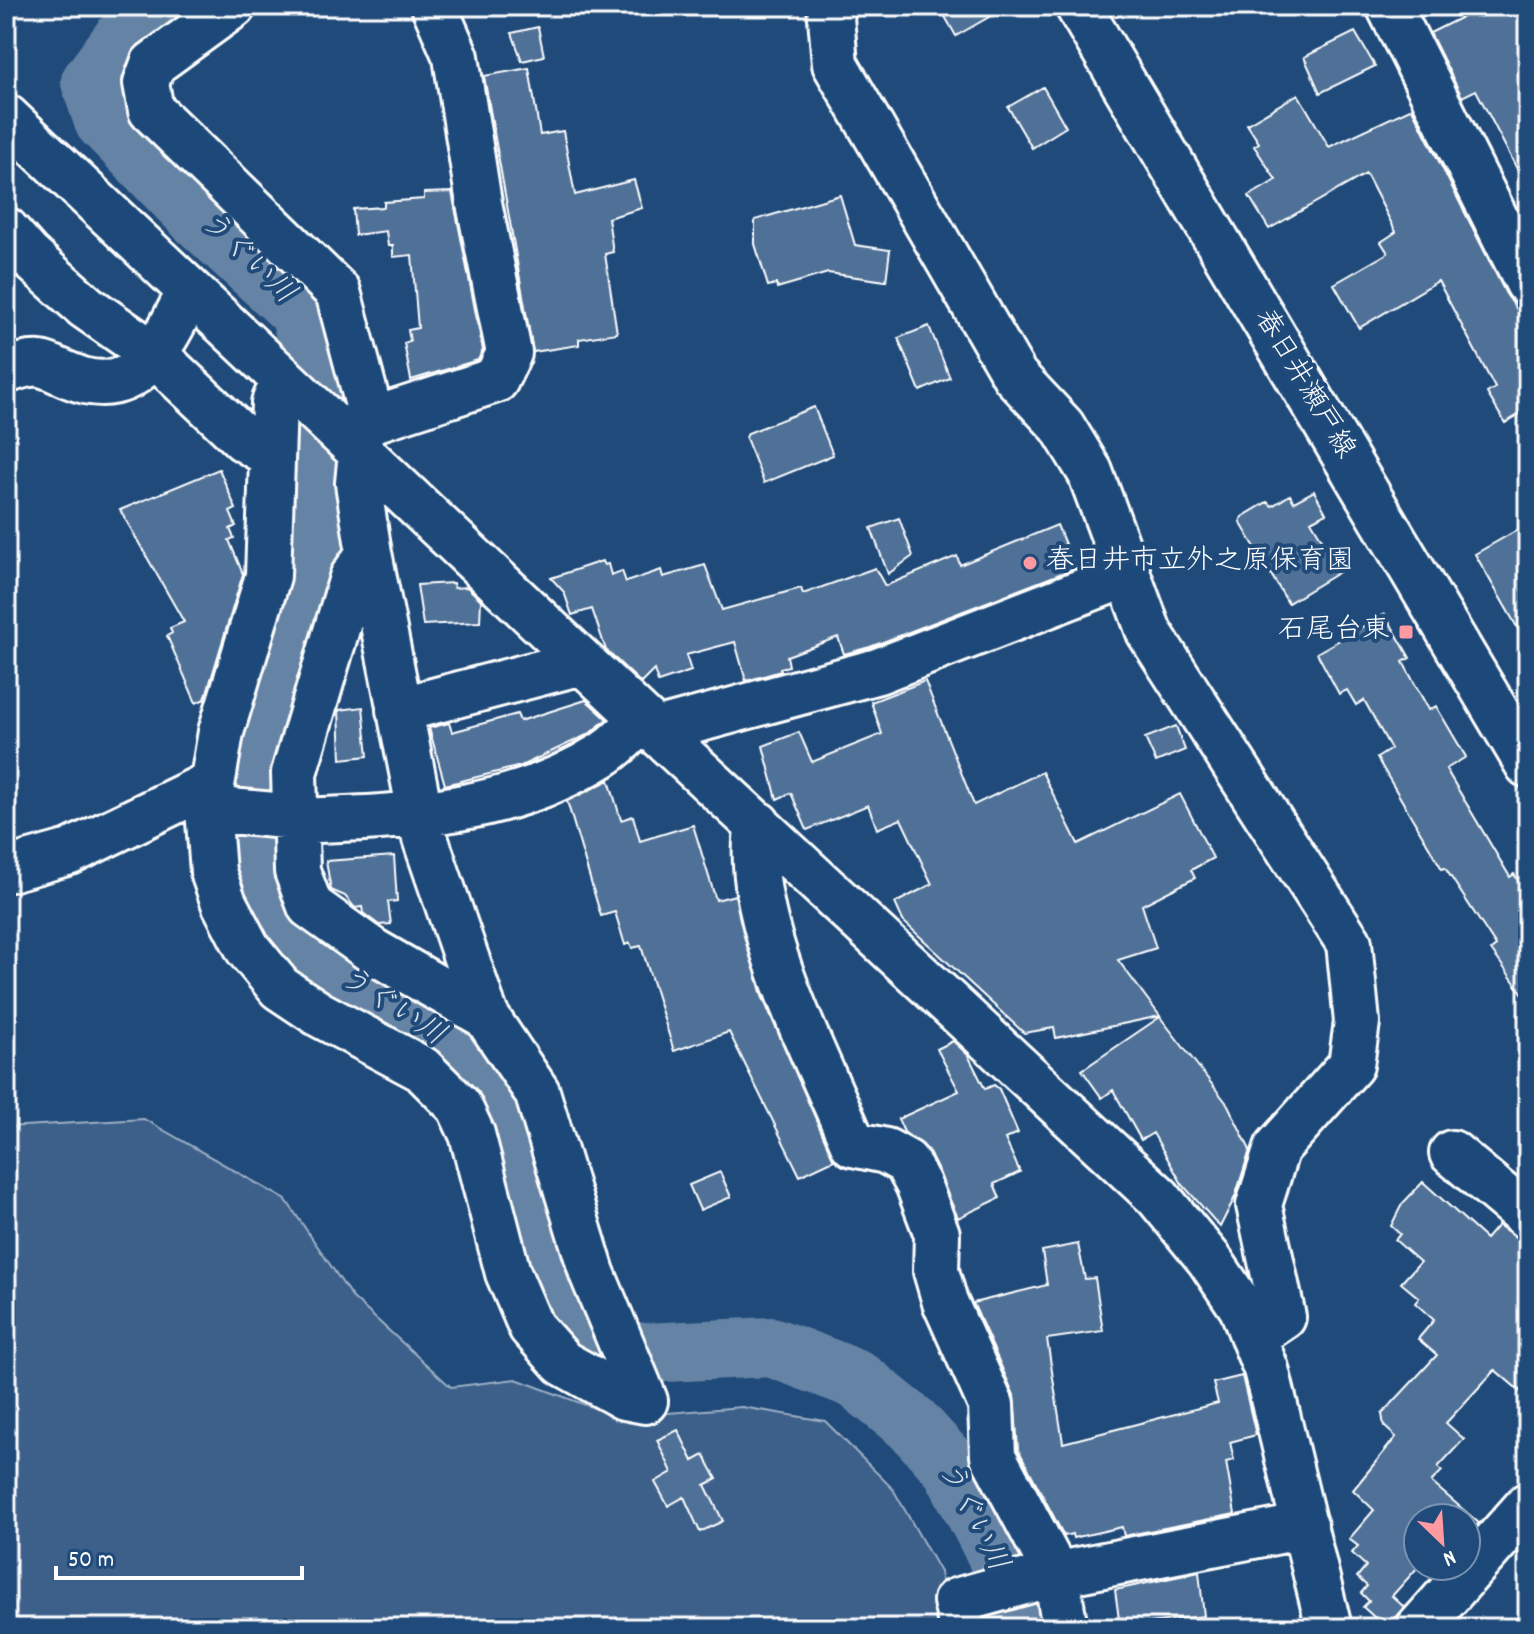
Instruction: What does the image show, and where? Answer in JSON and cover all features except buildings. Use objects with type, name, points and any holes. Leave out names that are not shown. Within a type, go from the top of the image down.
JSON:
[{"type":"street","points":[[233,6],[153,64],[146,83],[151,110],[338,292],[357,434],[358,483],[419,817],[486,1016],[537,1092],[592,1273],[645,1401],[624,1397],[563,1363],[531,1327],[508,1273],[472,1134],[459,1106],[422,1069],[319,1014],[280,988],[248,949],[213,872],[210,796],[221,732],[268,576],[274,403],[285,381]]},
{"type":"street","points":[[357,434],[496,380],[509,353],[479,203],[456,57],[434,6]]},
{"type":"street","points":[[830,6],[835,64],[1015,376],[1062,426],[1090,472],[1149,632],[1349,943],[1357,1022],[1351,1065],[1277,1148],[1259,1205],[1283,1317],[1253,1337]]},
{"type":"street","name":"春日井瀬戸線","points":[[1078,6],[1528,763]]},
{"type":"street","points":[[1389,6],[1528,283]]},
{"type":"street","points":[[6,117],[285,381],[357,434],[582,662],[1158,1197],[1209,1259],[1242,1308],[1266,1369],[1329,1628]]},
{"type":"street","points":[[6,230],[29,256],[86,307],[155,355],[244,439],[272,456]]},
{"type":"street","points":[[6,371],[29,362],[52,366],[81,380],[107,383],[135,374],[155,355],[189,290]]},
{"type":"street","points":[[369,553],[352,578],[294,773],[297,871],[310,906],[373,951],[486,1016]]},
{"type":"street","points":[[6,870],[70,852],[210,796],[295,821],[419,817],[504,798],[558,780],[650,725],[878,671],[1128,574]]},
{"type":"street","points":[[399,710],[582,662]]},
{"type":"street","points":[[758,824],[754,850],[755,877],[775,954],[853,1144],[886,1151],[906,1162],[918,1184],[937,1234],[936,1271],[945,1302],[991,1405],[993,1456],[1049,1575],[1065,1628]]},
{"type":"street","points":[[1452,1153],[1528,1217]]},
{"type":"street","points":[[1419,1628],[1528,1505]]},
{"type":"street","points":[[968,1612],[1049,1575],[1305,1526]]},
{"type":"shaded area","points":[[144,1119],[286,1200],[352,1297],[451,1387],[516,1379],[618,1417],[742,1407],[825,1421],[893,1489],[940,1572],[950,1628],[6,1628],[6,1127]]},
{"type":"waterway","name":"うぐい川","points":[[155,6],[122,40],[91,82],[104,121],[197,217],[299,311],[310,345],[315,453],[323,490],[320,543],[253,796],[258,841],[283,921],[334,972],[435,1028],[495,1092],[549,1273],[573,1331],[605,1348],[644,1353],[771,1347],[856,1379],[912,1424],[952,1468],[996,1553],[1014,1605],[1017,1628]]},
{"type":"place","name":"春日井市立外之原保育園","points":[[1030,563]]},
{"type":"place","name":"石尾台東","points":[[1406,632]]}]
